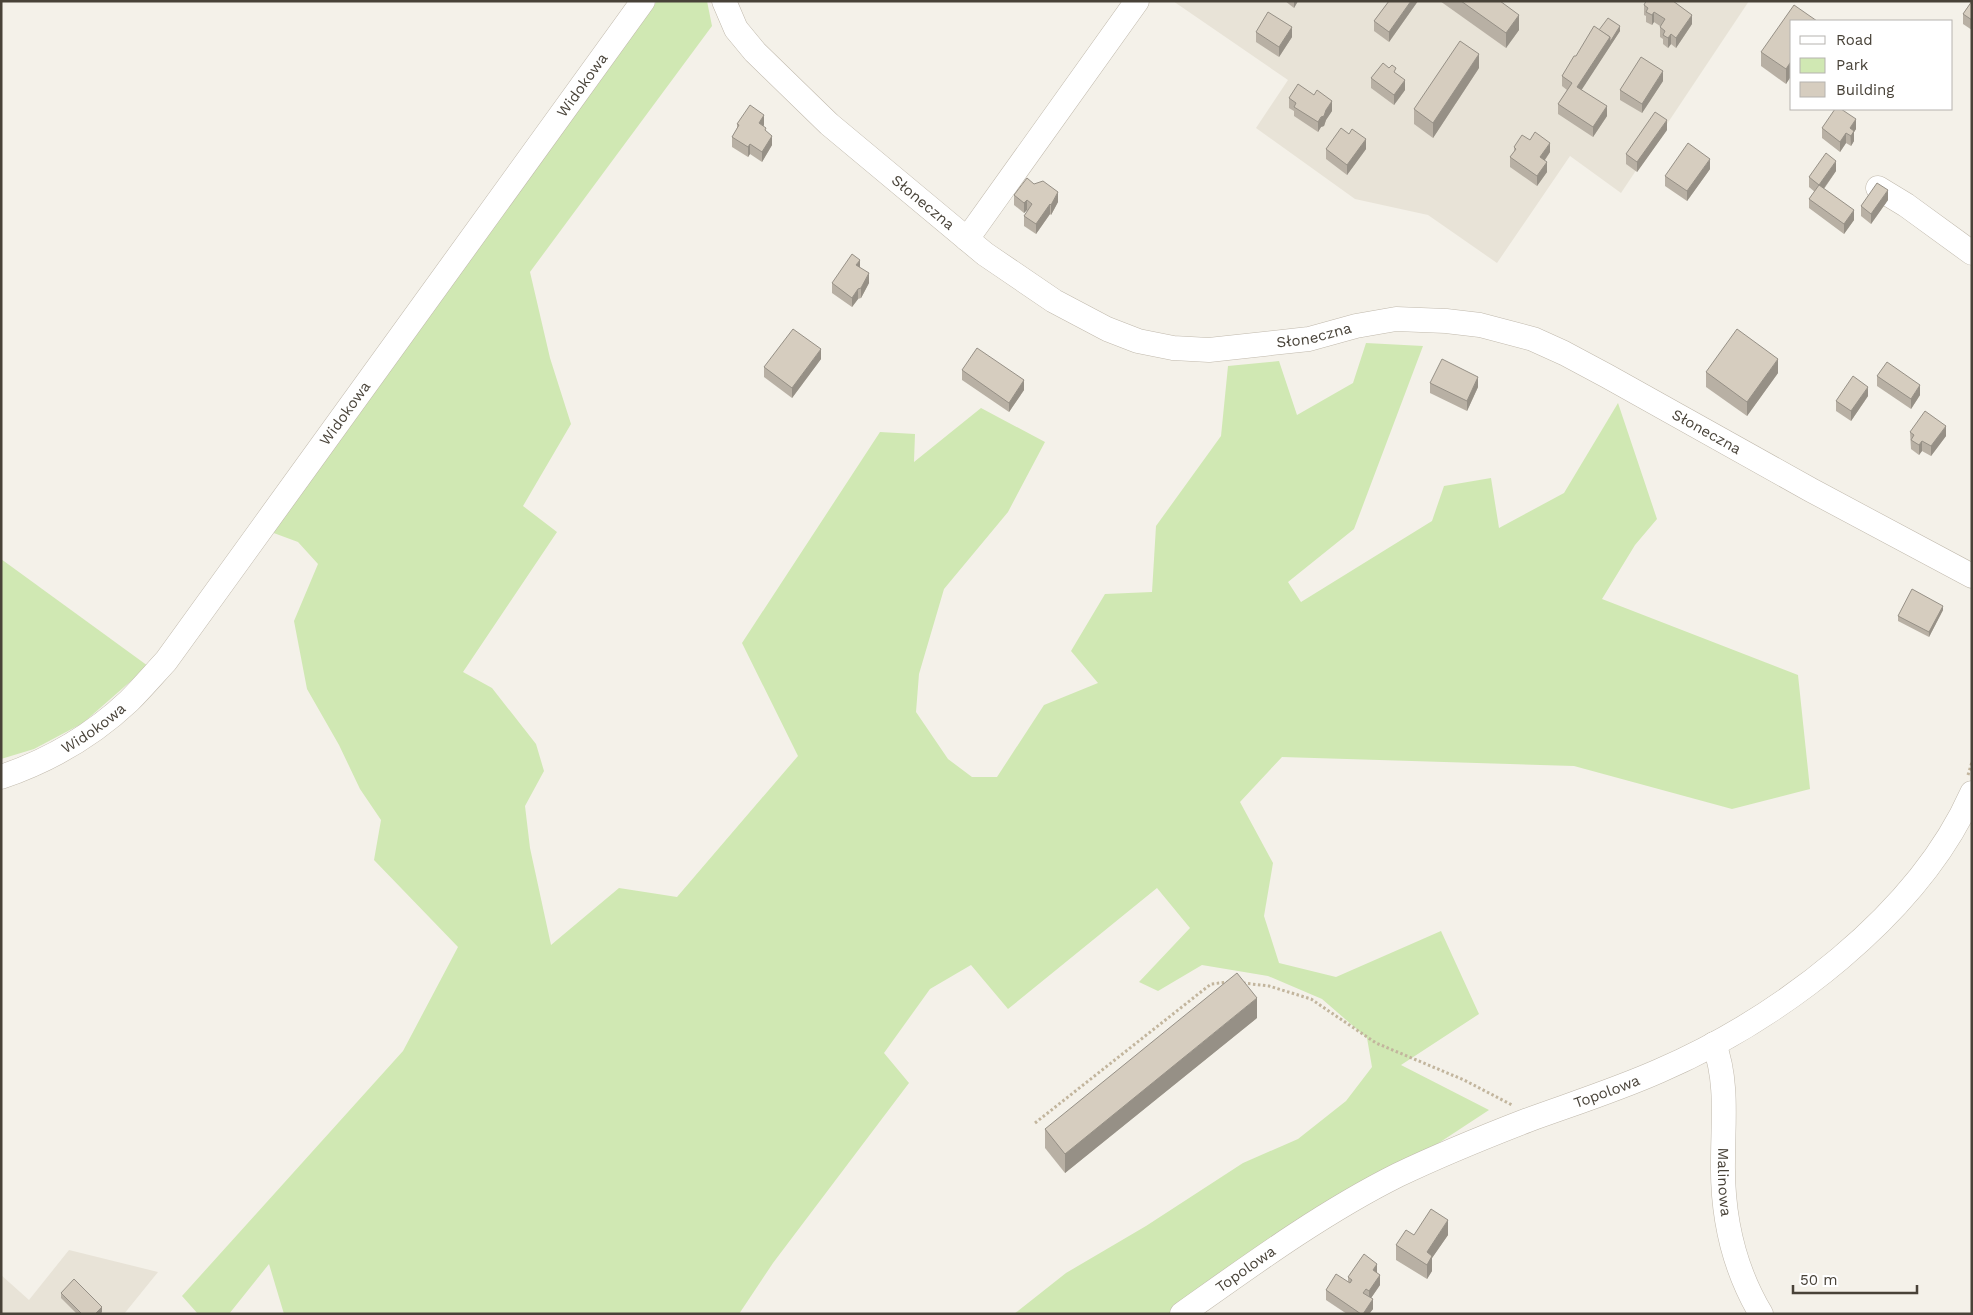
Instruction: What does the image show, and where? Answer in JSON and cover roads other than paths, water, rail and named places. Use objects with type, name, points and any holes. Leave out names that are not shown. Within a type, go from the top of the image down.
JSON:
[{"type":"street","name":"Widokowa","points":[[1,777],[47,757],[89,734],[131,700],[166,661],[643,1]]},
{"type":"street","name":"Słoneczna","points":[[724,1],[736,29],[754,52],[829,124],[985,254],[1054,301],[1114,332],[1138,341],[1172,348],[1209,350],[1239,348],[1309,338],[1356,326],[1396,319],[1446,321],[1480,325],[1533,339],[1607,376],[1811,490],[1972,576]]},
{"type":"street","points":[[967,239],[1138,1]]},
{"type":"street","points":[[1878,188],[1906,205],[1972,253]]},
{"type":"street","name":"Topolowa","points":[[1182,1314],[1270,1252],[1356,1199],[1421,1165],[1526,1121],[1643,1078],[1682,1061],[1761,1017],[1788,999],[1815,979],[1871,930],[1910,888],[1938,853],[1960,817],[1969,786]]},
{"type":"street","name":"Malinowa","points":[[1714,1044],[1720,1060],[1723,1077],[1723,1162],[1726,1221],[1739,1268],[1761,1314]]}]
